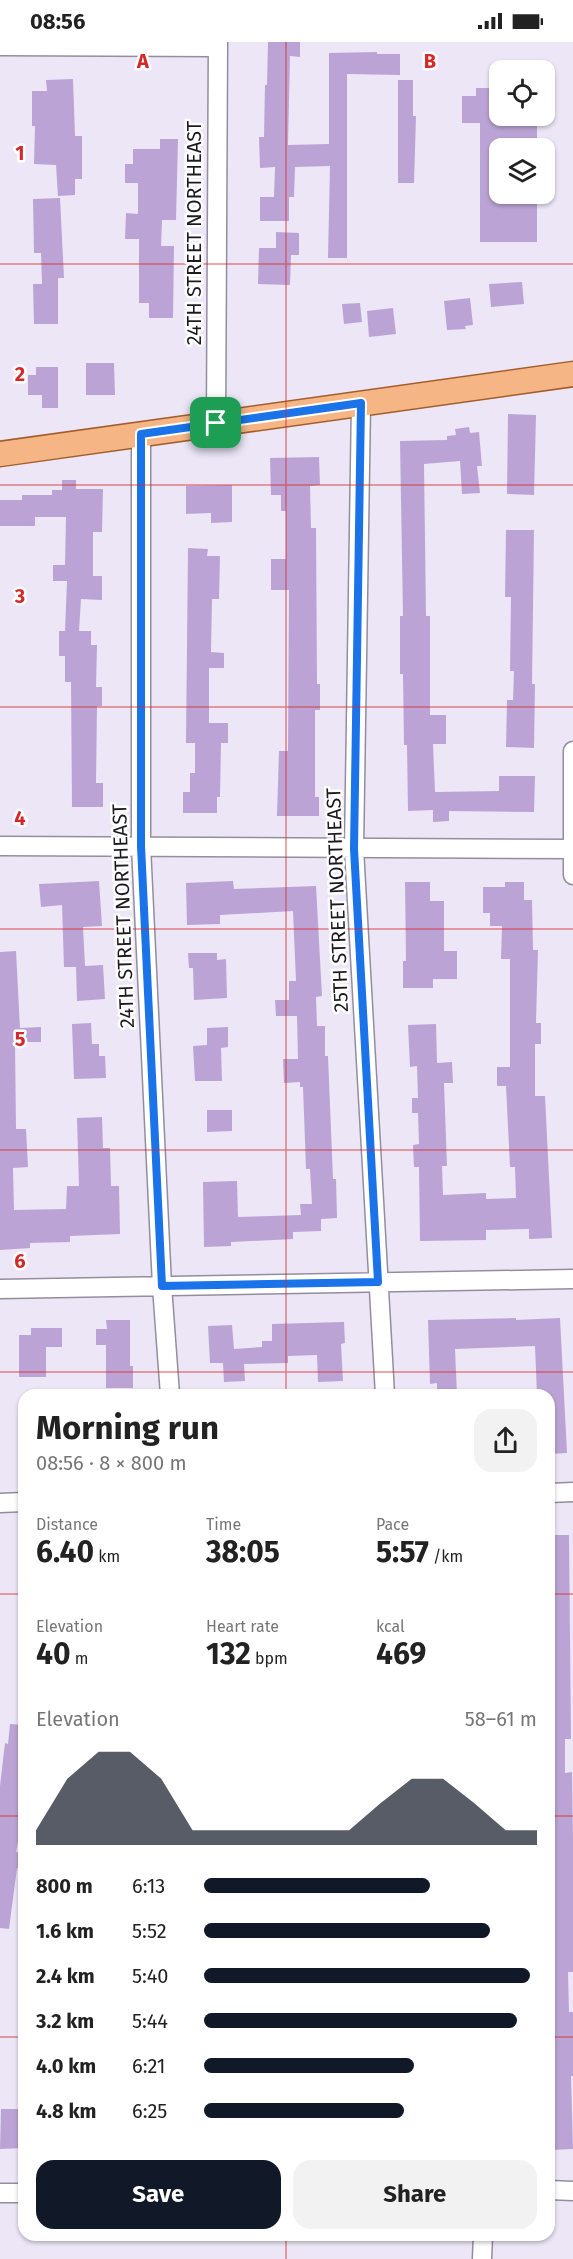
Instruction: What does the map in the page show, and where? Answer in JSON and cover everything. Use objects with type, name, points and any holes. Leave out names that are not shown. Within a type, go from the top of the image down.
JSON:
[{"type":"main road","points":[[0,454],[573,374]]},
{"type":"street","points":[[0,46],[218,45]]},
{"type":"street","name":"24TH STREET NORTHEAST","points":[[216,423],[218,45]]},
{"type":"street","name":"25TH STREET NORTHEAST","points":[[361,403],[354,849],[385,1389]]},
{"type":"street","name":"24TH STREET NORTHEAST","points":[[141,434],[141,846],[162,1286],[170,1389]]},
{"type":"street","points":[[573,751],[573,875]]},
{"type":"street","points":[[0,846],[573,849]]},
{"type":"street","points":[[0,1289],[573,1280]]},
{"type":"street","points":[[555,1493],[573,1492]]},
{"type":"street","points":[[0,1503],[18,1502]]},
{"type":"street","points":[[555,2190],[573,2191]]},
{"type":"street","points":[[0,2193],[18,2193]]},
{"type":"street","points":[[482,2259],[483,2241]]},
{"type":"building","points":[[268,42],[300,42],[300,57],[290,56],[288,145],[329,144],[329,53],[400,54],[400,75],[347,74],[347,258],[328,258],[330,166],[295,167],[294,197],[289,197],[289,221],[260,221],[260,197],[274,197],[275,167],[260,168],[259,137],[264,137]]},
{"type":"building","points":[[73,79],[75,136],[82,136],[82,179],[75,179],[75,195],[58,196],[56,165],[34,164],[35,126],[32,126],[32,91],[47,91],[46,80]]},
{"type":"building","points":[[398,80],[413,80],[413,116],[416,116],[414,183],[398,183]]},
{"type":"building","points":[[476,88],[489,88],[489,126],[537,126],[537,138],[489,138],[489,204],[537,204],[537,242],[480,242],[480,123],[462,123],[462,96],[476,96]]},
{"type":"building","points":[[160,139],[178,139],[176,220],[162,220],[161,246],[174,246],[173,318],[149,318],[149,303],[139,303],[139,239],[125,239],[126,213],[138,214],[138,183],[125,183],[125,164],[133,164],[133,149],[160,149]]},
{"type":"building","points":[[60,198],[64,278],[58,278],[58,324],[34,324],[33,284],[42,284],[41,253],[34,253],[33,199]]},
{"type":"building","points":[[276,232],[299,233],[299,255],[291,255],[290,285],[258,284],[259,248],[276,248]]},
{"type":"building","points":[[522,282],[524,304],[491,307],[489,284]]},
{"type":"building","points":[[470,298],[473,325],[465,326],[466,329],[447,330],[444,301]]},
{"type":"building","points":[[360,303],[362,322],[344,324],[342,304]]},
{"type":"building","points":[[393,308],[396,334],[369,337],[367,311]]},
{"type":"building","points":[[86,363],[114,363],[115,395],[86,395]]},
{"type":"building","points":[[36,367],[58,367],[58,408],[42,408],[42,395],[28,395],[28,375],[36,375]]},
{"type":"building","points":[[508,414],[536,415],[534,495],[507,494]]},
{"type":"building","points":[[469,427],[470,433],[479,432],[482,466],[477,466],[480,493],[462,494],[460,461],[424,464],[426,616],[430,616],[430,715],[446,715],[446,744],[433,744],[435,792],[499,791],[499,776],[535,776],[534,812],[449,811],[449,821],[433,822],[433,810],[408,811],[403,674],[400,674],[400,616],[403,616],[400,441],[447,440],[447,436],[456,435],[455,429]]},
{"type":"building","points":[[319,457],[320,485],[310,486],[311,528],[316,528],[317,684],[320,684],[320,710],[315,710],[315,797],[319,797],[319,816],[277,816],[279,751],[288,751],[289,590],[271,590],[271,559],[286,559],[286,511],[281,511],[281,495],[271,495],[270,458]]},
{"type":"building","points":[[62,480],[76,480],[76,489],[103,489],[102,532],[93,532],[93,576],[102,576],[102,600],[81,599],[79,631],[91,631],[91,645],[97,645],[96,687],[102,687],[102,706],[97,706],[96,783],[103,783],[103,807],[72,807],[71,682],[65,682],[65,656],[59,656],[59,631],[65,631],[67,581],[53,581],[53,565],[65,565],[66,517],[35,517],[35,526],[0,526],[0,500],[22,500],[22,495],[52,495],[52,490],[62,490]]},
{"type":"building","points":[[232,485],[232,522],[211,523],[211,513],[186,514],[186,486]]},
{"type":"building","points":[[506,530],[534,530],[532,684],[535,684],[534,748],[506,747],[507,700],[513,700],[514,671],[510,671],[511,597],[505,597]]},
{"type":"building","points":[[188,548],[208,549],[207,556],[220,556],[219,599],[212,599],[211,652],[224,653],[224,668],[209,668],[209,723],[228,723],[228,743],[221,743],[220,797],[217,797],[217,813],[183,813],[183,792],[190,792],[190,773],[195,773],[195,743],[186,743]]},
{"type":"building","points":[[99,881],[102,926],[83,927],[85,966],[103,965],[105,999],[77,1001],[76,967],[64,967],[62,905],[41,907],[39,884]]},
{"type":"building","points":[[233,881],[234,889],[316,886],[322,996],[316,997],[317,1026],[325,1026],[325,1056],[328,1056],[333,1179],[336,1179],[337,1218],[321,1219],[321,1231],[293,1232],[293,1239],[231,1242],[231,1246],[204,1247],[203,1182],[237,1181],[238,1217],[301,1215],[300,1204],[312,1204],[310,1169],[306,1169],[303,1087],[300,1087],[300,1082],[284,1083],[283,1059],[298,1059],[297,1016],[276,1016],[275,1000],[289,1000],[289,981],[296,981],[293,911],[220,915],[220,924],[187,925],[186,883]]},
{"type":"building","points":[[405,882],[430,882],[430,901],[444,901],[444,951],[457,951],[457,979],[433,979],[433,988],[403,988],[403,961],[406,961]]},
{"type":"building","points":[[505,882],[524,882],[524,900],[532,900],[533,950],[538,950],[536,1023],[541,1023],[541,1044],[535,1044],[535,1096],[545,1096],[552,1238],[529,1239],[529,1229],[486,1230],[486,1240],[420,1241],[419,1167],[414,1167],[413,1145],[419,1144],[418,1113],[412,1113],[412,1098],[418,1098],[417,1066],[410,1067],[408,1025],[436,1024],[437,1063],[452,1062],[453,1083],[444,1083],[447,1166],[442,1166],[443,1195],[486,1193],[486,1199],[516,1198],[515,1167],[510,1167],[506,1086],[497,1086],[497,1067],[510,1067],[510,959],[501,959],[502,926],[490,926],[490,913],[483,913],[483,887],[505,887]]},
{"type":"building","points":[[16,951],[20,1028],[41,1027],[41,1042],[15,1042],[16,1129],[26,1129],[28,1167],[13,1168],[14,1210],[66,1209],[67,1186],[79,1186],[77,1118],[102,1117],[103,1148],[110,1148],[111,1186],[119,1186],[120,1234],[70,1236],[70,1242],[30,1243],[30,1248],[0,1250],[0,952]]},
{"type":"building","points":[[188,953],[217,953],[217,960],[226,959],[227,998],[194,1000],[193,968],[189,968]]},
{"type":"building","points":[[91,1023],[92,1044],[99,1044],[99,1056],[105,1056],[106,1078],[74,1079],[72,1024]]},
{"type":"building","points":[[228,1027],[228,1047],[221,1048],[222,1081],[195,1081],[193,1046],[207,1045],[207,1028]]},
{"type":"building","points":[[207,1110],[232,1110],[232,1131],[207,1132]]},
{"type":"building","points":[[560,1318],[567,1453],[555,1454],[555,1389],[537,1389],[535,1346],[455,1349],[457,1389],[437,1389],[437,1383],[430,1384],[428,1320]]},
{"type":"building","points":[[106,1320],[130,1320],[130,1366],[133,1366],[133,1388],[106,1388],[106,1345],[96,1345],[96,1329],[107,1329]]},
{"type":"building","points":[[344,1322],[345,1343],[341,1344],[343,1381],[318,1382],[317,1355],[288,1356],[288,1363],[244,1364],[245,1381],[224,1382],[223,1363],[210,1363],[208,1326],[232,1325],[234,1349],[262,1347],[262,1341],[272,1341],[272,1324]]},
{"type":"building","points":[[31,1328],[62,1328],[62,1347],[46,1347],[46,1377],[19,1377],[19,1335],[31,1335]]},
{"type":"building","points":[[555,1535],[569,1535],[571,1739],[565,1739],[565,1773],[572,1772],[573,1972],[568,1972],[569,2012],[573,2012],[573,2076],[571,2076],[573,2149],[555,2150]]},
{"type":"building","points":[[10,1724],[18,1725],[18,1841],[16,1852],[18,1852],[18,1868],[9,1929],[0,1928],[0,1786],[5,1743],[8,1744]]},
{"type":"building","points":[[1,2109],[18,2109],[18,2148],[0,2149]]},
{"type":"route","points":[[361,403],[354,849],[378,1282],[162,1286],[141,846],[141,434],[216,423],[361,403]]}]
